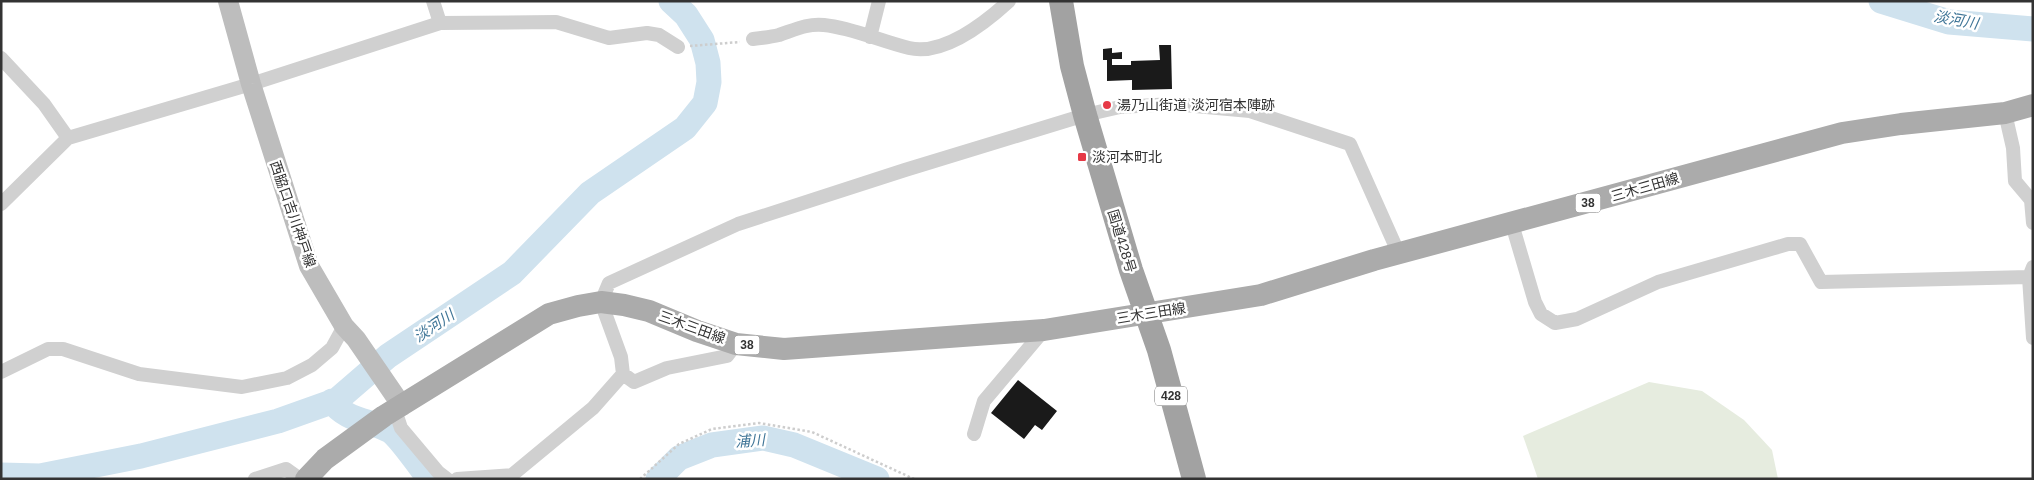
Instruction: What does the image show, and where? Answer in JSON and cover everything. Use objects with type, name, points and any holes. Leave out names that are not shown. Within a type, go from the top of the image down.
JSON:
[{"type":"highway","name":"国道428号","points":[[1061,1],[1072,66],[1085,116],[1145,314],[1159,350],[1194,479]]},
{"type":"main road","name":"西脇口吉川神戸線","points":[[228,1],[251,84],[309,266],[394,407]]},
{"type":"main road","name":"三木三田線","points":[[306,479],[324,459],[394,407],[549,314],[578,306],[601,302],[624,305],[649,311],[697,331],[736,344],[784,349],[1044,330],[1261,295],[1399,254],[1784,147],[1842,133],[1901,124],[2005,113],[2033,105]]},
{"type":"street","points":[[433,1],[440,23]]},
{"type":"street","points":[[870,37],[880,1]]},
{"type":"street","points":[[753,39],[777,35],[807,25],[822,24],[910,48],[928,49],[939,47],[988,20],[1009,1]]},
{"type":"street","points":[[1,204],[68,138],[251,84],[440,23],[556,22],[609,38],[647,33],[659,35],[678,48]]},
{"type":"street","points":[[1,58],[44,104],[68,138]]},
{"type":"street","points":[[736,344],[726,356],[667,368],[634,382],[623,374],[621,358],[601,302],[609,283],[738,224],[905,170],[1120,107],[1173,104],[1250,111],[1350,144],[1399,254]]},
{"type":"street","points":[[2005,113],[2013,148],[2015,181],[2032,200],[2033,223]]},
{"type":"street","points":[[1512,224],[1535,302],[1541,314],[1555,322],[1577,319],[1658,282],[1788,244],[1800,244],[1821,282],[2031,272],[2033,338]]},
{"type":"street","points":[[974,434],[984,401],[1044,330]]},
{"type":"street","points":[[1,372],[48,349],[63,348],[139,374],[242,387],[287,378],[312,364],[350,332]]},
{"type":"street","points":[[457,479],[512,474],[593,408],[623,374]]},
{"type":"street","points":[[394,407],[401,428],[438,472],[447,479]]},
{"type":"street","points":[[255,479],[286,469],[300,479]]},
{"type":"path","points":[[678,48],[746,42],[753,39]]},
{"type":"path","points":[[640,479],[679,444],[712,429],[760,423],[812,432],[914,479]]},
{"type":"shaded area","points":[[1649,382],[1702,391],[1744,420],[1772,450],[1778,479],[1538,479],[1523,436]]},
{"type":"building","points":[[1159,45],[1171,45],[1172,89],[1132,90],[1132,80],[1107,81],[1107,60],[1103,60],[1103,49],[1112,48],[1112,53],[1122,52],[1122,59],[1112,59],[1112,65],[1131,65],[1131,61],[1160,60]]},
{"type":"building","points":[[1018,380],[1057,411],[1042,430],[1035,425],[1024,439],[991,413]]},
{"type":"waterway","name":"淡河川","points":[[1,475],[40,476],[141,456],[278,421],[337,400],[388,356],[512,273],[590,193],[685,128],[705,103],[709,82],[708,63],[702,40],[686,15],[671,1]]},
{"type":"waterway","name":"淡河川","points":[[1881,1],[1949,22],[2033,29]]},
{"type":"waterway","name":"浦川","points":[[332,401],[344,413],[383,427],[394,434],[429,479]]},
{"type":"waterway","name":"浦川","points":[[658,479],[679,458],[712,445],[763,438],[794,445],[877,479]]},
{"type":"place","name":"湯乃山街道 淡河宿本陣跡","points":[[1107,105]]},
{"type":"place","name":"淡河本町北","points":[[1082,157]]}]
